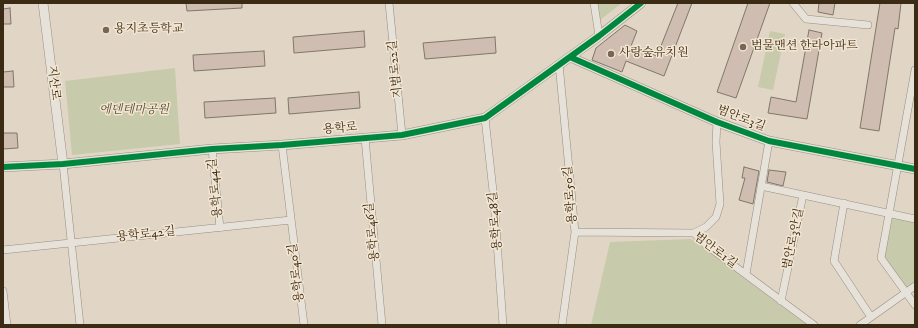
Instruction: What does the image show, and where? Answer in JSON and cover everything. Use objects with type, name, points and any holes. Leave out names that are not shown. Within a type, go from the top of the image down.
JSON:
[{"type":"street","name":"지산로","points":[[43,3],[63,164]]},
{"type":"street","name":"지범로22길","points":[[389,3],[402,135]]},
{"type":"street","points":[[594,3],[599,36]]},
{"type":"street","name":"용학로","points":[[3,167],[63,164],[212,149],[402,135],[484,118],[599,36],[641,3]]},
{"type":"street","points":[[793,3],[806,19],[868,25]]},
{"type":"street","name":"범안로3길","points":[[570,57],[717,122],[770,141],[897,167],[915,169]]},
{"type":"street","name":"용학로50길","points":[[559,64],[575,232],[562,325]]},
{"type":"street","points":[[915,70],[881,258],[915,305]]},
{"type":"street","name":"용학로48길","points":[[484,118],[494,200],[504,325]]},
{"type":"street","name":"범안로3길","points":[[694,232],[706,227],[716,217],[720,204],[716,142],[717,122]]},
{"type":"street","name":"용학로46길","points":[[365,138],[382,325]]},
{"type":"street","name":"범안로3길","points":[[746,274],[770,141]]},
{"type":"street","name":"용학로40길","points":[[282,145],[304,325]]},
{"type":"street","name":"용학로44길","points":[[212,149],[220,228],[291,220]]},
{"type":"street","points":[[63,164],[80,325]]},
{"type":"street","points":[[762,186],[803,195]]},
{"type":"street","name":"범안로3안길","points":[[781,301],[803,195],[915,219]]},
{"type":"street","points":[[844,203],[834,260],[871,317]]},
{"type":"street","name":"용학로42길","points":[[3,250],[220,228]]},
{"type":"street","name":"범안로1길","points":[[575,232],[694,232],[706,245],[814,325]]},
{"type":"street","points":[[860,325],[915,286]]},
{"type":"street","points":[[3,291],[6,325]]},
{"type":"green space","points":[[598,3],[622,3],[600,20]]},
{"type":"green space","points":[[770,31],[785,34],[773,90],[758,87]]},
{"type":"green space","name":"에덴테마공원","points":[[175,68],[180,144],[72,155],[65,81]]},
{"type":"green space","points":[[893,217],[915,222],[915,282],[908,287],[904,286],[884,257]]},
{"type":"green space","points":[[691,239],[807,325],[591,325],[610,242]]},
{"type":"building","points":[[186,3],[242,3],[242,8],[187,11]]},
{"type":"building","points":[[678,3],[692,3],[664,76],[626,61],[622,72],[592,60],[596,48],[625,25],[637,31],[631,46],[657,56]]},
{"type":"building","name":"범물맨션 한라아파트","points":[[748,3],[770,3],[736,98],[717,92]]},
{"type":"building","points":[[819,3],[835,3],[833,15],[818,12]]},
{"type":"building","points":[[880,3],[901,3],[898,29],[895,28],[879,131],[860,128]]},
{"type":"building","points":[[10,8],[11,24],[3,24],[3,9]]},
{"type":"building","points":[[809,30],[822,33],[807,119],[768,113],[771,97],[796,102]]},
{"type":"building","points":[[364,31],[365,47],[294,53],[293,37]]},
{"type":"building","points":[[495,37],[496,53],[425,59],[423,43]]},
{"type":"building","points":[[264,51],[265,66],[194,71],[193,55]]},
{"type":"building","points":[[13,71],[14,87],[3,87],[3,72]]},
{"type":"building","points":[[359,92],[360,108],[289,114],[288,98]]},
{"type":"building","points":[[275,98],[276,113],[205,118],[204,102]]},
{"type":"building","points":[[3,133],[17,133],[18,148],[3,149]]},
{"type":"building","points":[[744,167],[759,171],[753,204],[739,200],[745,178],[742,178]]},
{"type":"building","points":[[769,170],[786,172],[783,186],[767,182]]},
{"type":"cycle path","points":[[3,167],[63,164],[212,149],[402,135],[485,118],[599,36],[641,3]]},
{"type":"cycle path","points":[[570,57],[717,122],[769,141],[915,169]]},
{"type":"place","name":"용지초등학교","points":[[106,30]]},
{"type":"place","name":"범물맨션 한라아파트","points":[[743,47]]},
{"type":"place","name":"사랑숲유치원","points":[[611,54]]}]
